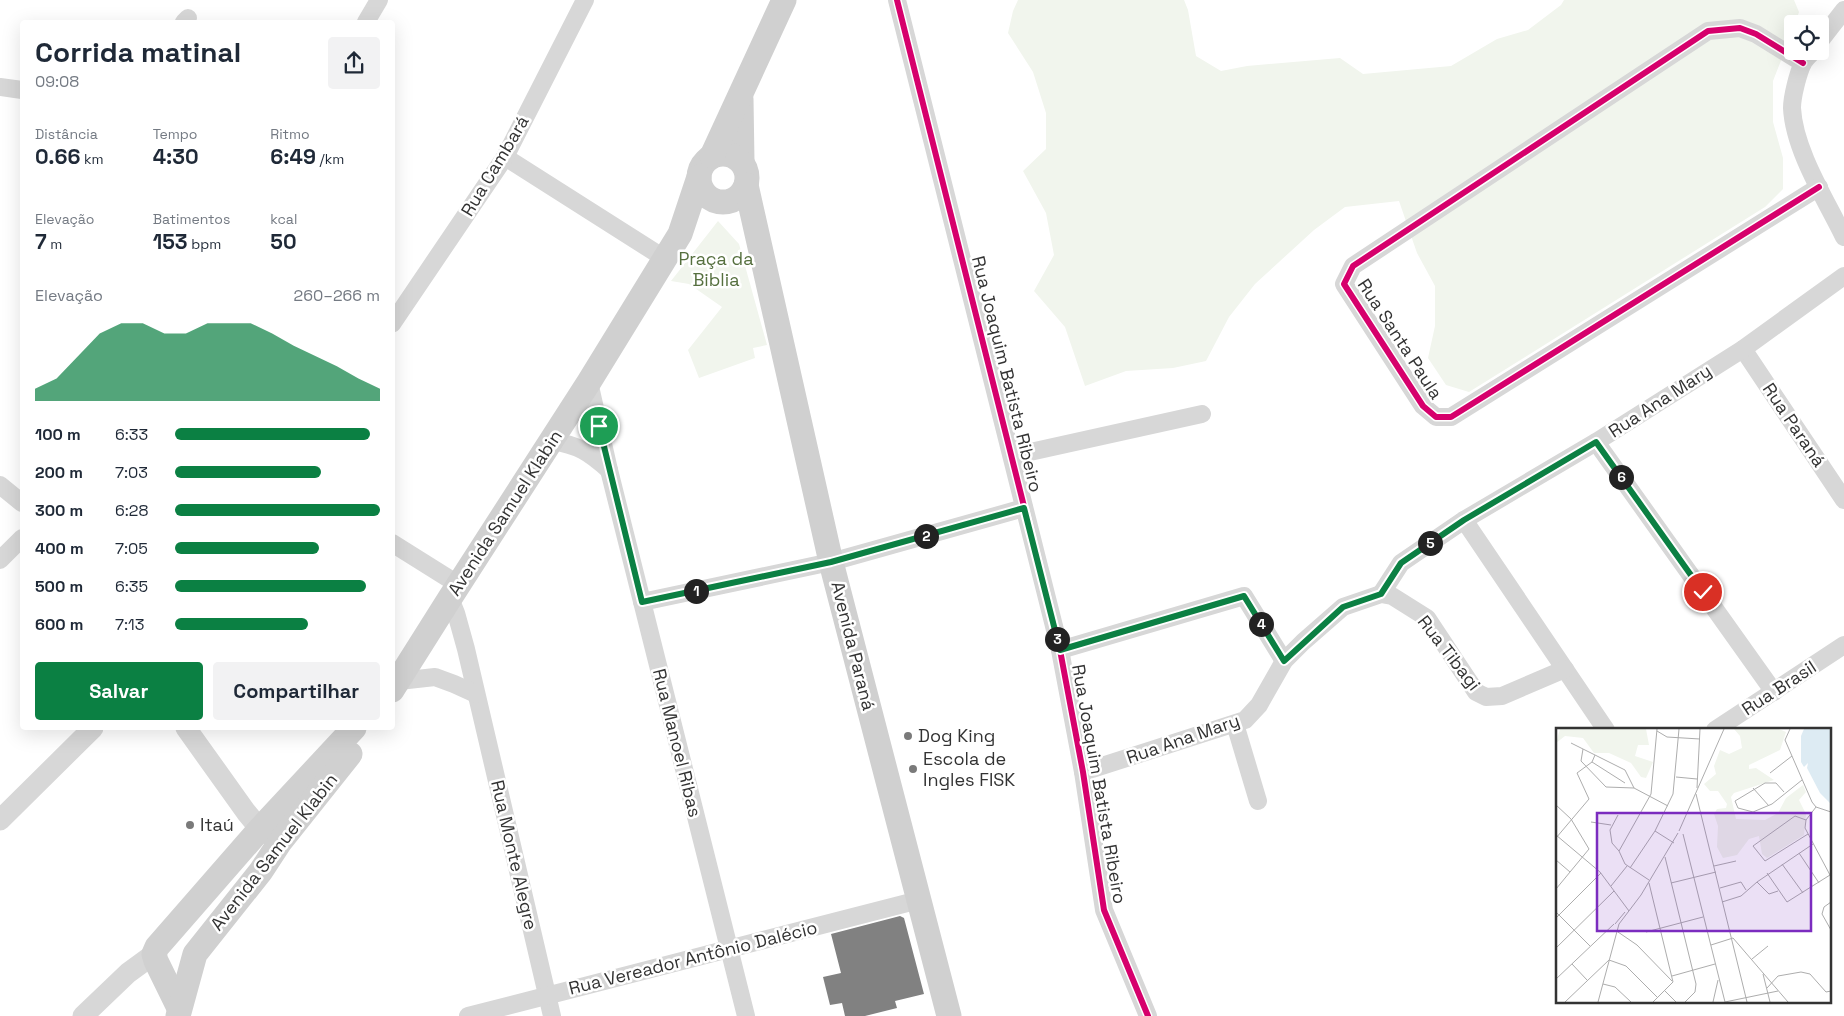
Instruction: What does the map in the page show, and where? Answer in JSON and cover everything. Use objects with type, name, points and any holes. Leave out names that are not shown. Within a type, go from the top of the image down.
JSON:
[{"type":"main road","points":[[712,156],[784,0]]},
{"type":"main road","points":[[680,234],[723,202],[736,198],[742,192],[744,173],[741,91]]},
{"type":"main road","points":[[723,202],[711,199],[704,193],[700,185],[700,168],[705,161],[720,153],[734,156],[744,173]]},
{"type":"main road","name":"Avenida Paraná","points":[[744,173],[831,562],[949,1016]]},
{"type":"main road","name":"Avenida Samuel Klabin","points":[[396,685],[454,591],[552,441],[680,234],[699,177]]},
{"type":"main road","name":"Avenida Paraná","points":[[723,202],[759,245]]},
{"type":"main road","name":"Avenida Samuel Klabin","points":[[195,954],[261,870],[270,836],[352,730]]},
{"type":"main road","name":"Avenida Samuel Klabin","points":[[270,836],[370,730]]},
{"type":"main road","points":[[179,1012],[155,957],[157,946],[270,836]]},
{"type":"main road","points":[[155,957],[163,965],[169,965],[195,954]]},
{"type":"main road","points":[[179,1012],[195,954]]},
{"type":"street","points":[[367,20],[379,0]]},
{"type":"street","name":"Rua Cambará","points":[[395,320],[504,157],[585,0]]},
{"type":"street","name":"Rua Joaquim Batista Ribeiro","points":[[897,0],[1060,650],[1104,910],[1148,1016]]},
{"type":"street","points":[[1829,29],[1844,10]]},
{"type":"street","name":"Rua Santa Paula","points":[[1784,46],[1740,28],[1708,31],[1353,266],[1344,284],[1423,406],[1436,418],[1451,418],[1819,187]]},
{"type":"street","points":[[1807,60],[1794,92],[1792,108],[1796,130],[1805,160],[1844,237]]},
{"type":"street","points":[[0,87],[20,90]]},
{"type":"street","points":[[504,157],[664,258]]},
{"type":"street","name":"Rua Ana Mary","points":[[1082,772],[1245,720],[1260,705],[1284,661],[1343,607],[1386,595],[1401,563],[1464,520],[1596,442],[1743,348],[1844,276]]},
{"type":"street","name":"Rua Paraná","points":[[1743,348],[1844,500]]},
{"type":"street","name":"Rua Manoel Ribas","points":[[589,382],[609,470],[746,1016]]},
{"type":"street","points":[[1012,456],[1202,414]]},
{"type":"street","points":[[552,441],[573,444],[588,452],[609,470]]},
{"type":"street","points":[[1596,442],[1774,692]]},
{"type":"street","points":[[0,485],[20,502]]},
{"type":"street","points":[[642,602],[831,562],[1024,508]]},
{"type":"street","points":[[1464,520],[1605,728]]},
{"type":"street","points":[[0,560],[20,540]]},
{"type":"street","points":[[395,545],[454,591]]},
{"type":"street","name":"Rua Monte Alegre","points":[[454,591],[459,624],[552,1016]]},
{"type":"street","name":"Rua Tibagi","points":[[1386,595],[1427,618],[1476,692],[1486,697],[1502,696],[1565,669]]},
{"type":"street","points":[[1060,650],[1244,596],[1284,661]]},
{"type":"street","name":"Rua Brasil","points":[[1717,728],[1844,645]]},
{"type":"street","points":[[396,685],[435,677],[476,694]]},
{"type":"street","points":[[1234,724],[1258,801]]},
{"type":"street","points":[[0,820],[91,730]]},
{"type":"street","points":[[187,730],[246,812],[270,836]]},
{"type":"street","name":"Rua Vereador Antônio Dalécio","points":[[468,1016],[919,900]]},
{"type":"street","points":[[83,1016],[128,973],[155,957]]},
{"type":"green space","points":[[1018,0],[1184,0],[1188,10],[1196,56],[1221,71],[1247,66],[1340,58],[1363,74],[1451,66],[1497,39],[1528,30],[1561,5],[1564,0],[1794,0],[1799,12],[1798,15],[1784,15],[1784,53],[1773,81],[1773,122],[1783,158],[1783,189],[1765,207],[1469,392],[1446,385],[1428,358],[1435,326],[1435,286],[1417,253],[1399,201],[1345,207],[1314,230],[1255,284],[1229,317],[1206,361],[1173,368],[1126,371],[1085,386],[1065,327],[1034,291],[1054,255],[1046,213],[1023,171],[1046,149],[1046,113],[1033,72],[1008,33],[1013,11]]},
{"type":"green space","name":"Praça da Biblia","points":[[718,221],[739,244],[767,345],[753,348],[755,358],[699,378],[688,350],[722,307],[689,284],[671,281]]},
{"type":"building","points":[[900,916],[904,918],[924,994],[895,1001],[897,1008],[865,1016],[845,1016],[842,1003],[830,1005],[823,977],[841,973],[831,934]]},
{"type":"cycle path","points":[[897,0],[1060,650],[1083,772],[1104,910],[1148,1016]]},
{"type":"cycle path","points":[[1803,63],[1756,34],[1740,28],[1708,31],[1353,266],[1344,284],[1423,406],[1436,417],[1451,417],[1819,187]]},
{"type":"place","name":"Dog King","points":[[908,736]]},
{"type":"place","name":"Escola de Ingles FISK","points":[[913,769]]},
{"type":"place","name":"Itaú","points":[[190,825]]},
{"type":"route","points":[[599,426],[642,602],[831,562],[1024,508],[1060,650],[1244,596],[1284,661],[1343,607],[1381,594],[1401,563],[1464,520],[1596,442],[1703,592]]}]
